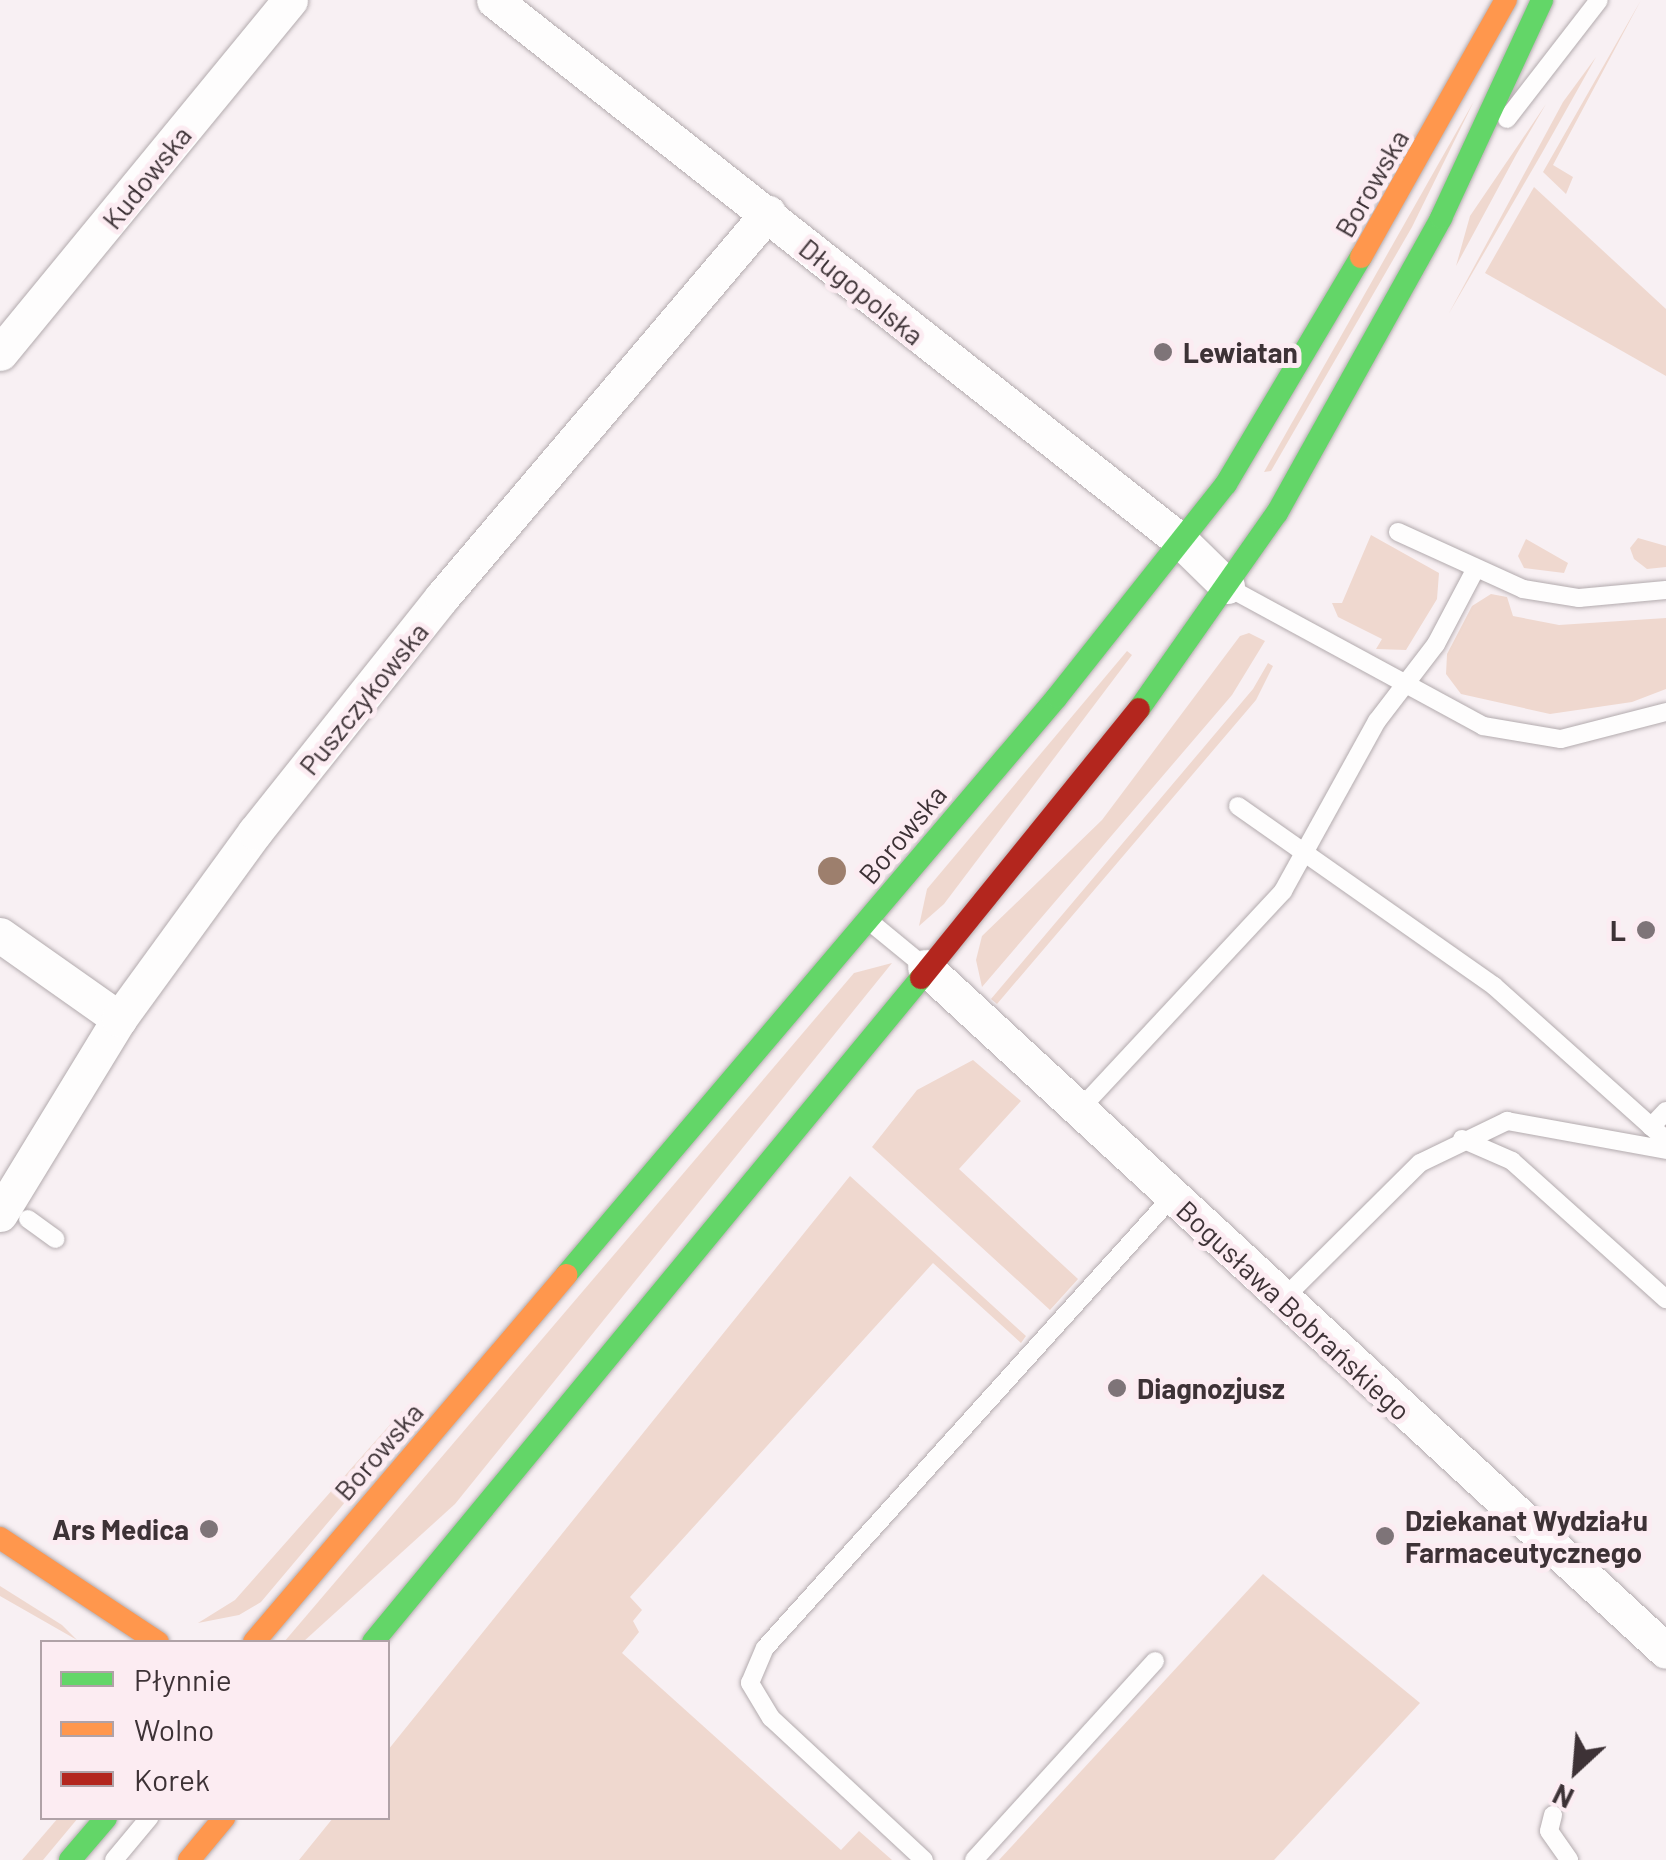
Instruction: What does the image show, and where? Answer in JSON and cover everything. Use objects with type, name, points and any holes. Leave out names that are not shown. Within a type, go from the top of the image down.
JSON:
[{"type":"street","name":"Kudowska","points":[[0,353],[290,0]]},
{"type":"street","name":"Długopolska","points":[[494,0],[768,213],[1014,415],[1182,542],[1227,586]]},
{"type":"street","name":"Borowska","points":[[256,1640],[868,920],[1182,542],[1261,432],[1506,0]]},
{"type":"street","points":[[375,1640],[924,967],[1084,781],[1227,586],[1277,513],[1470,161],[1542,0]]},
{"type":"street","name":"Puszczykowska","points":[[14,1217],[120,1019],[255,832],[442,597],[768,213]]},
{"type":"street","points":[[0,935],[120,1019]]},
{"type":"street","name":"Bogusława Bobrańskiego","points":[[924,967],[1666,1651]]},
{"type":"street","points":[[0,1538],[155,1640]]},
{"type":"street","points":[[70,1860],[104,1820]]},
{"type":"street","points":[[189,1860],[222,1820]]},
{"type":"lane","points":[[1470,161],[1562,56],[1599,0]]},
{"type":"lane","points":[[1398,532],[1474,572],[1578,598],[1666,590]]},
{"type":"lane","points":[[1080,1110],[1283,891],[1377,721],[1404,686],[1474,572]]},
{"type":"lane","points":[[1227,586],[1483,726],[1526,736],[1580,736],[1666,712]]},
{"type":"lane","points":[[1238,806],[1494,986],[1666,1140]]},
{"type":"lane","points":[[868,920],[924,967]]},
{"type":"lane","points":[[1651,1127],[1666,1111]]},
{"type":"lane","points":[[1283,1299],[1420,1162],[1462,1138],[1507,1121],[1666,1150]]},
{"type":"lane","points":[[1462,1138],[1525,1171],[1666,1298]]},
{"type":"lane","points":[[924,1860],[771,1718],[750,1683],[765,1648],[1172,1197]]},
{"type":"lane","points":[[14,1217],[56,1239]]},
{"type":"lane","points":[[974,1860],[1155,1661]]},
{"type":"lane","points":[[1554,1815],[1549,1832],[1569,1860]]},
{"type":"lane","points":[[114,1860],[147,1820]]},
{"type":"shaded area","points":[[1641,0],[1553,165],[1573,177],[1566,194],[1543,172]]},
{"type":"shaded area","points":[[1596,57],[1542,153],[1448,315],[1563,102]]},
{"type":"shaded area","points":[[1474,101],[1412,227],[1271,471],[1264,472]]},
{"type":"shaded area","points":[[1546,104],[1516,155],[1456,266],[1470,216]]},
{"type":"shaded area","points":[[1534,187],[1666,309],[1666,376],[1485,273]]},
{"type":"shaded area","points":[[1371,535],[1439,573],[1437,599],[1406,650],[1376,649],[1382,639],[1338,617],[1332,603],[1342,603]]},
{"type":"shaded area","points":[[1638,538],[1666,546],[1666,567],[1647,569],[1634,559],[1630,548]]},
{"type":"shaded area","points":[[1526,539],[1568,563],[1564,573],[1524,568],[1518,556]]},
{"type":"shaded area","points":[[1491,594],[1507,597],[1513,616],[1559,625],[1666,618],[1666,689],[1632,702],[1550,714],[1461,694],[1446,674],[1447,654],[1472,606]]},
{"type":"shaded area","points":[[1249,633],[1265,641],[1232,695],[982,987],[976,960],[982,936],[1102,820],[1240,636]]},
{"type":"shaded area","points":[[1127,651],[1132,655],[944,904],[919,926],[927,889]]},
{"type":"shaded area","points":[[1268,663],[1273,666],[1256,700],[997,1004],[991,999],[1253,689]]},
{"type":"shaded area","points":[[892,963],[455,1504],[305,1640],[286,1640],[854,973]]},
{"type":"shaded area","points":[[973,1060],[1021,1101],[959,1169],[1078,1279],[1050,1310],[872,1147],[917,1090]]},
{"type":"shaded area","points":[[850,1176],[1026,1336],[1021,1343],[933,1263],[630,1597],[642,1610],[633,1621],[639,1632],[622,1653],[841,1850],[859,1831],[892,1860],[299,1860],[331,1820],[390,1820],[390,1748]]},
{"type":"shaded area","points":[[402,1411],[405,1431],[261,1602],[239,1615],[198,1623],[235,1600]]},
{"type":"shaded area","points":[[1263,1574],[1420,1703],[1274,1860],[999,1860]]},
{"type":"shaded area","points":[[0,1586],[62,1625],[77,1640],[0,1596]]},
{"type":"shaded area","points":[[56,1820],[76,1820],[43,1860],[22,1860]]},
{"type":"traffic: fast","points":[[1139,709],[1277,513],[1441,218],[1542,0]]},
{"type":"traffic: fast","points":[[566,1275],[1057,697],[1226,484],[1361,257]]},
{"type":"traffic: fast","points":[[375,1640],[921,978]]},
{"type":"traffic: fast","points":[[70,1860],[104,1820]]},
{"type":"traffic: slow","points":[[1361,257],[1506,0]]},
{"type":"traffic: slow","points":[[256,1640],[566,1275]]},
{"type":"traffic: slow","points":[[0,1538],[155,1640]]},
{"type":"traffic: slow","points":[[189,1860],[222,1820]]},
{"type":"traffic: jam","points":[[921,978],[1139,709]]},
{"type":"place","name":"Lewiatan","points":[[1163,352]]},
{"type":"place","name":"L","points":[[1646,930]]},
{"type":"place","name":"Diagnozjusz","points":[[1117,1388]]},
{"type":"place","name":"Ars Medica","points":[[209,1529]]},
{"type":"place","name":"Dziekanat Wydziału Farmaceutycznego","points":[[1385,1536]]}]
